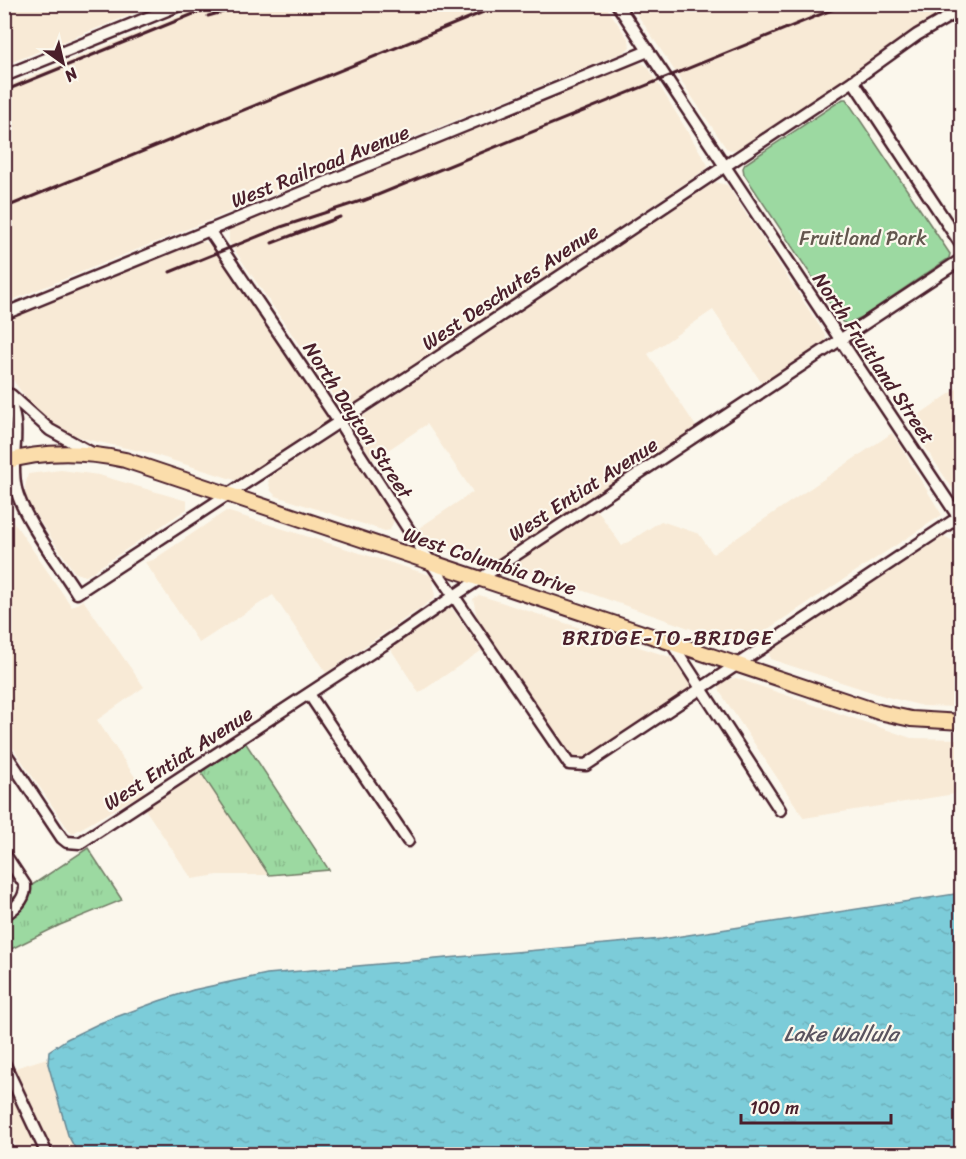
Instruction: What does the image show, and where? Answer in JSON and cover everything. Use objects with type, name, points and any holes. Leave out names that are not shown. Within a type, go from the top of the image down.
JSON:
[{"type":"main road","name":"West Columbia Drive","points":[[10,460],[50,453],[96,454],[138,464],[879,712],[910,719],[962,722]]},
{"type":"street","points":[[4,76],[182,4]]},
{"type":"street","name":"North Fruitland Street","points":[[617,4],[960,518]]},
{"type":"street","name":"West Deschutes Avenue","points":[[10,460],[21,504],[77,593],[853,81],[917,35],[962,9]]},
{"type":"street","name":"West Railroad Avenue","points":[[4,314],[648,51]]},
{"type":"street","points":[[853,81],[962,246]]},
{"type":"street","name":"North Dayton Street","points":[[209,230],[569,764],[586,765],[701,689]]},
{"type":"street","name":"West Entiat Avenue","points":[[4,751],[62,838],[72,844],[88,839],[962,259]]},
{"type":"street","points":[[4,389],[50,430],[75,446],[96,454]]},
{"type":"street","points":[[4,389],[16,416],[10,460]]},
{"type":"street","points":[[701,689],[960,518]]},
{"type":"street","points":[[671,642],[780,810]]},
{"type":"street","points":[[309,693],[408,841]]},
{"type":"street","points":[[4,853],[25,885],[20,902],[4,915]]},
{"type":"street","points":[[4,1064],[47,1155]]},
{"type":"shaded area","points":[[4,5],[155,5],[10,63],[5,56]]},
{"type":"shaded area","points":[[206,5],[605,5],[629,40],[630,47],[624,52],[5,303],[5,87]]},
{"type":"shaded area","points":[[631,5],[955,5],[738,149],[731,150],[726,148]]},
{"type":"shaded area","points":[[642,63],[648,67],[708,165],[706,169],[353,406],[341,406],[229,242],[229,228],[634,64]]},
{"type":"shaded area","points":[[715,182],[727,185],[826,336],[825,343],[763,385],[713,310],[648,354],[697,428],[494,561],[486,562],[426,539],[419,528],[473,492],[427,424],[373,460],[351,424]]},
{"type":"shaded area","points":[[203,241],[213,247],[329,418],[328,423],[238,481],[149,453],[85,439],[66,432],[49,423],[35,411],[5,369],[5,320]]},
{"type":"shaded area","points":[[961,386],[961,495],[957,495],[908,422]]},
{"type":"shaded area","points":[[339,433],[344,436],[391,510],[394,520],[390,530],[385,531],[276,496],[271,491],[268,481],[272,475]]},
{"type":"shaded area","points":[[892,433],[942,515],[745,644],[737,645],[513,566],[595,507],[622,546],[661,521],[699,534],[713,554]]},
{"type":"shaded area","points":[[61,470],[99,475],[187,501],[187,509],[86,576],[75,573],[26,501],[25,487],[28,474]]},
{"type":"shaded area","points":[[4,508],[72,607],[83,600],[144,687],[97,720],[145,792],[73,833],[5,736]]},
{"type":"shaded area","points":[[226,511],[433,576],[435,598],[326,673],[273,595],[199,643],[145,562],[153,560]]},
{"type":"shaded area","points":[[944,536],[953,541],[961,554],[961,707],[923,706],[887,697],[770,659],[769,651]]},
{"type":"shaded area","points":[[479,595],[670,657],[695,689],[576,770],[478,622],[473,599]]},
{"type":"shaded area","points":[[451,607],[481,651],[419,693],[390,648]]},
{"type":"shaded area","points":[[736,678],[911,738],[961,739],[961,793],[804,818],[720,692],[719,685],[725,680]]},
{"type":"shaded area","points":[[200,771],[269,875],[218,875],[192,879],[145,809]]},
{"type":"shaded area","points":[[47,1058],[68,1135],[78,1154],[21,1154],[5,1123],[5,1076],[18,1067]]},
{"type":"green space","name":"Fruitland Park","points":[[846,99],[950,254],[949,258],[862,317],[847,324],[842,322],[744,174],[743,168],[745,164]]},
{"type":"green space","points":[[245,742],[329,870],[269,875],[200,771]]},
{"type":"green space","points":[[88,848],[122,900],[60,925],[5,952],[5,903]]},
{"type":"water","name":"Lake Wallula","points":[[961,893],[961,1154],[78,1154],[68,1135],[48,1064],[49,1051],[67,1039],[100,1023],[193,990],[267,974],[662,939]]},
{"type":"railway","points":[[4,91],[218,4]]},
{"type":"railway","points":[[208,16],[252,4]]},
{"type":"railway","points":[[4,208],[503,4]]},
{"type":"railway","points":[[363,201],[846,4]]},
{"type":"railway","points":[[170,272],[281,227],[370,198]]},
{"type":"railway","points":[[272,243],[340,217]]},
{"type":"district","name":"BRIDGE-TO-BRIDGE","points":[[668,638]]}]
